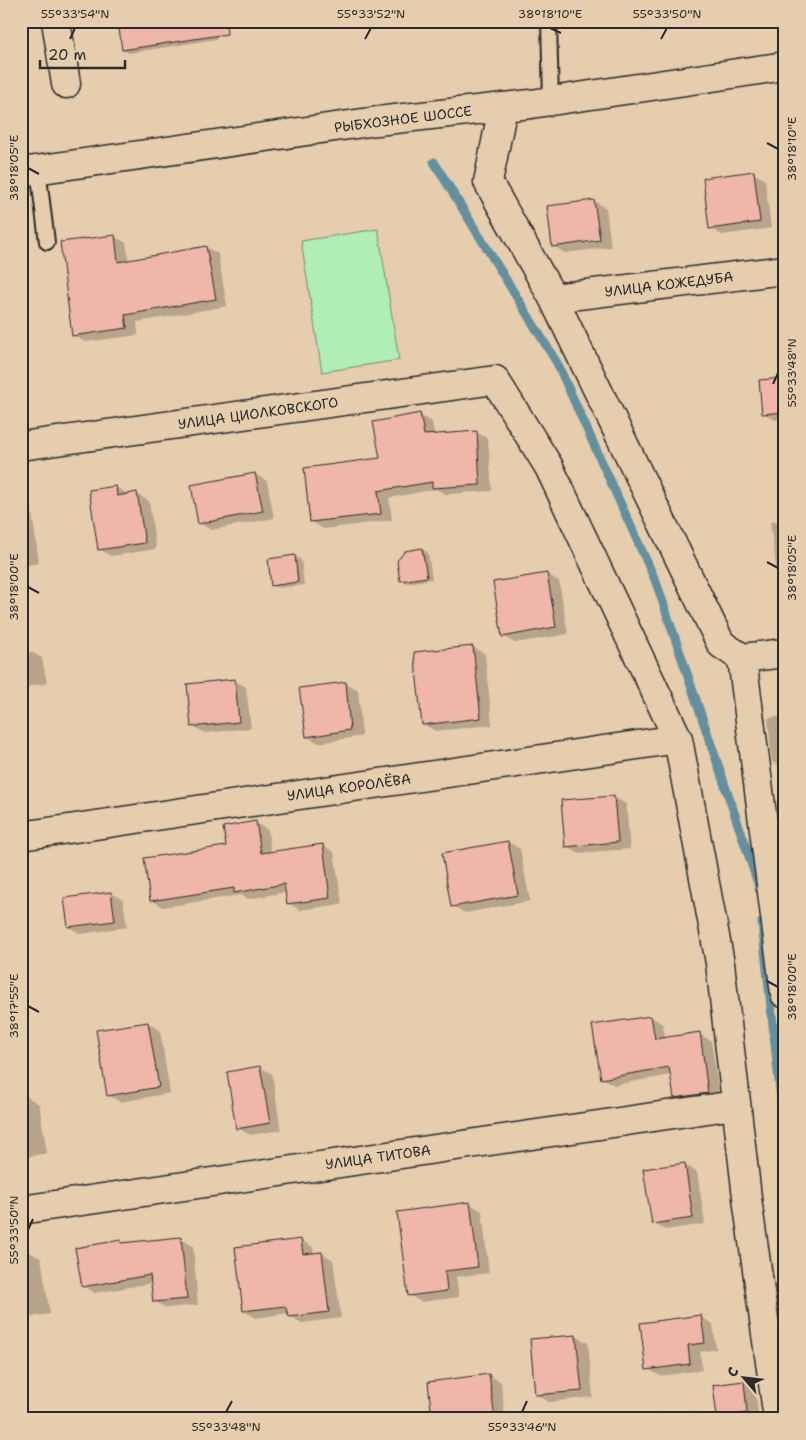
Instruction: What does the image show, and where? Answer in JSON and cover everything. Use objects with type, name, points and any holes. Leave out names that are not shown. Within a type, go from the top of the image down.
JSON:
[{"type":"street","points":[[56,21],[66,84]]},
{"type":"street","name":"РЫБХОЗНОЕ ШОССЕ","points":[[30,170],[377,121],[551,101],[785,66]]},
{"type":"street","points":[[503,107],[488,182],[553,298],[721,644],[742,658],[785,653]]},
{"type":"street","name":"УЛИЦА КОЖЕДУБА","points":[[553,298],[785,270]]},
{"type":"street","name":"УЛИЦА ЦИОЛКОВСКОГО","points":[[21,446],[495,380],[549,467],[678,739]]},
{"type":"street","points":[[742,658],[785,994]]},
{"type":"street","points":[[678,739],[720,963],[735,1105],[778,1419]]},
{"type":"street","name":"УЛИЦА КОРОЛЁВА","points":[[21,836],[678,739]]},
{"type":"street","name":"УЛИЦА ТИТОВА","points":[[21,1210],[735,1105]]},
{"type":"lane","points":[[549,21],[551,101]]},
{"type":"lane","points":[[30,170],[47,242]]},
{"type":"green space","points":[[378,229],[399,360],[322,372],[301,241]]},
{"type":"building","points":[[118,21],[226,21],[227,34],[122,50]]},
{"type":"building","points":[[754,171],[760,222],[709,229],[703,178]]},
{"type":"building","points":[[594,200],[600,240],[552,247],[547,206]]},
{"type":"building","points":[[115,235],[118,262],[206,246],[216,299],[125,315],[127,328],[72,336],[60,242]]},
{"type":"building","points":[[785,378],[785,412],[762,414],[759,380]]},
{"type":"building","points":[[420,413],[424,435],[477,431],[480,485],[432,488],[432,482],[378,491],[381,514],[310,522],[304,468],[380,458],[373,422]]},
{"type":"building","points":[[255,473],[263,511],[198,524],[191,485]]},
{"type":"building","points":[[116,486],[117,496],[137,492],[145,543],[98,550],[89,490]]},
{"type":"building","points":[[422,548],[427,577],[400,581],[397,561],[405,551]]},
{"type":"building","points":[[295,555],[298,582],[271,586],[268,559]]},
{"type":"building","points":[[547,573],[556,627],[502,637],[493,582]]},
{"type":"building","points":[[473,646],[481,718],[422,725],[414,652]]},
{"type":"building","points":[[235,679],[239,722],[191,727],[187,684]]},
{"type":"building","points":[[346,682],[350,730],[306,737],[299,688]]},
{"type":"building","points":[[614,796],[618,842],[565,847],[561,800]]},
{"type":"building","points":[[256,821],[261,853],[323,844],[330,898],[287,904],[284,884],[234,893],[234,888],[150,901],[144,858],[226,846],[223,827]]},
{"type":"building","points":[[508,841],[518,895],[451,907],[442,853]]},
{"type":"building","points":[[111,892],[115,921],[68,927],[64,898]]},
{"type":"building","points":[[651,1016],[655,1039],[700,1032],[708,1093],[674,1098],[669,1067],[601,1079],[592,1025]]},
{"type":"building","points":[[148,1022],[159,1087],[107,1096],[96,1030]]},
{"type":"building","points":[[260,1066],[270,1123],[236,1129],[227,1072]]},
{"type":"building","points":[[685,1163],[693,1218],[652,1224],[643,1169]]},
{"type":"building","points":[[470,1202],[478,1267],[445,1271],[447,1291],[408,1296],[397,1212]]},
{"type":"building","points":[[181,1237],[187,1299],[153,1302],[150,1275],[82,1287],[75,1248],[121,1240],[121,1243]]},
{"type":"building","points":[[301,1239],[303,1254],[322,1252],[329,1312],[289,1317],[285,1306],[243,1311],[235,1247]]},
{"type":"building","points":[[701,1315],[705,1343],[688,1345],[690,1364],[646,1370],[640,1323]]},
{"type":"building","points":[[576,1335],[582,1391],[535,1395],[530,1339]]},
{"type":"building","points":[[489,1374],[495,1419],[432,1419],[428,1382]]},
{"type":"building","points":[[744,1381],[747,1413],[717,1417],[713,1385]]},
{"type":"waterway","points":[[434,162],[557,363],[656,582],[759,889]]},
{"type":"waterway","points":[[762,922],[785,1137]]}]
